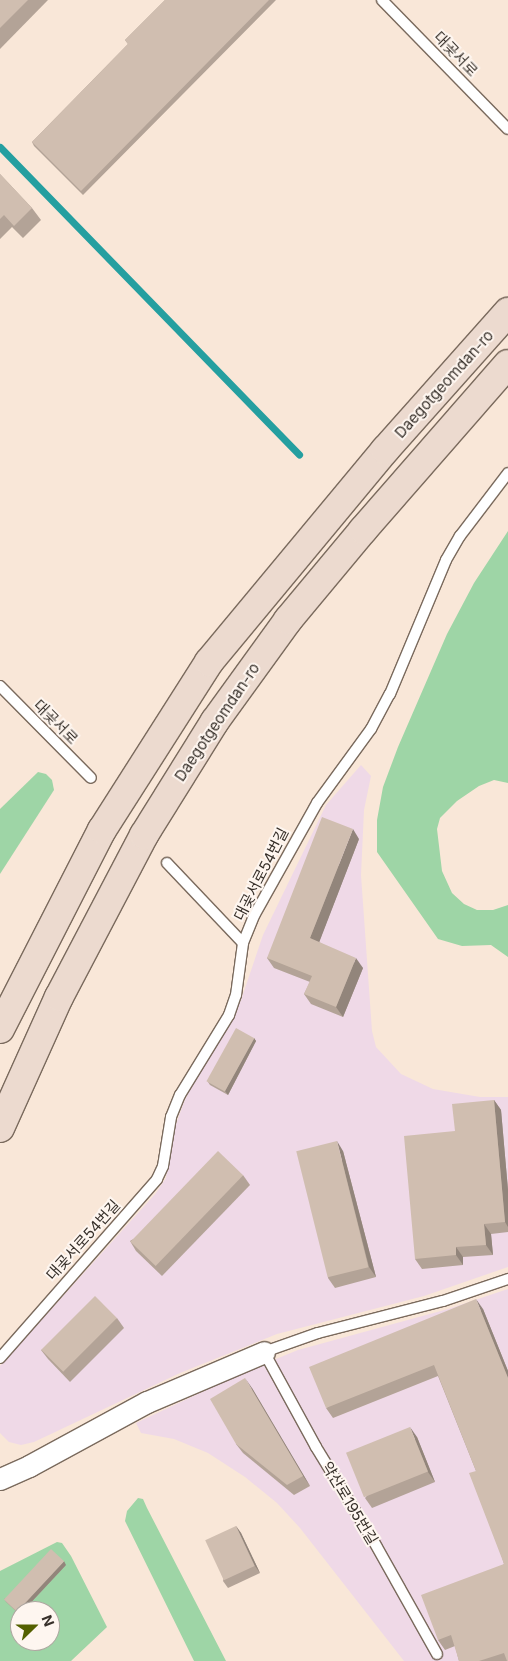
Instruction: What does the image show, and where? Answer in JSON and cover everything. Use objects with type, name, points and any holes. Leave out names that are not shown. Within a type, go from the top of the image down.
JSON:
[{"type":"main road","name":"Daegotgeomdan-ro","points":[[0,1029],[102,830],[210,662],[385,450],[508,312]]},
{"type":"main road","name":"Daegotgeomdan-ro","points":[[0,1128],[59,997],[144,835],[215,721],[288,620],[376,515],[508,364]]},
{"type":"street","points":[[2,1474],[147,1402],[264,1352]]},
{"type":"lane","name":"대곶서로","points":[[382,0],[508,129]]},
{"type":"lane","name":"대곶서로54번길","points":[[0,1358],[157,1179],[162,1166],[171,1116],[180,1095],[230,1015],[236,995],[243,943],[255,914],[317,803],[361,745],[386,701],[446,560],[475,515],[508,473]]},
{"type":"lane","name":"대곶서로","points":[[0,686],[91,778]]},
{"type":"lane","points":[[166,863],[243,943]]},
{"type":"lane","points":[[264,1352],[318,1333],[443,1301],[508,1279]]},
{"type":"lane","name":"약산로195번길","points":[[264,1352],[316,1447],[437,1654]]},
{"type":"shaded area","points":[[361,765],[371,776],[364,810],[361,875],[372,1031],[376,1047],[401,1074],[433,1089],[480,1097],[508,1097],[508,1267],[424,1296],[277,1334],[180,1373],[34,1442],[21,1445],[9,1442],[0,1433],[0,1366],[156,1193],[166,1178],[172,1135],[184,1102],[200,1068],[230,1024],[241,1000],[263,935],[326,805]]},
{"type":"shaded area","points":[[508,1289],[508,1661],[404,1661],[300,1528],[277,1503],[245,1477],[208,1453],[174,1439],[141,1433],[136,1423],[249,1370],[298,1350],[448,1309]]},
{"type":"green space","points":[[508,531],[508,783],[494,780],[479,786],[457,801],[440,818],[437,829],[442,871],[452,893],[464,904],[477,910],[493,910],[508,905],[508,957],[491,945],[462,946],[438,939],[377,852],[377,820],[383,787],[398,747],[447,634],[474,583]]},
{"type":"green space","points":[[38,772],[46,774],[52,780],[54,790],[0,874],[0,809]]},
{"type":"green space","points":[[138,1498],[143,1499],[226,1661],[194,1661],[125,1521],[127,1511]]},
{"type":"green space","points":[[57,1542],[62,1543],[71,1556],[107,1627],[71,1661],[0,1661],[0,1571]]},
{"type":"building","points":[[0,0],[28,0],[0,28]]},
{"type":"building","points":[[165,0],[269,0],[81,191],[32,142],[128,44],[125,40]]},
{"type":"building","points":[[0,174],[32,208],[14,226],[4,215],[0,219]]},
{"type":"building","points":[[322,817],[353,829],[310,938],[356,958],[336,1007],[304,994],[312,976],[267,958]]},
{"type":"building","points":[[236,1028],[254,1038],[225,1092],[206,1081]]},
{"type":"building","points":[[494,1100],[505,1222],[484,1224],[486,1245],[456,1247],[456,1255],[415,1259],[404,1136],[455,1131],[452,1104]]},
{"type":"building","points":[[337,1141],[368,1267],[328,1277],[296,1151]]},
{"type":"building","points":[[218,1151],[243,1175],[156,1266],[130,1242]]},
{"type":"building","points":[[95,1296],[117,1318],[63,1372],[41,1350]]},
{"type":"building","points":[[476,1299],[508,1378],[508,1661],[504,1653],[479,1661],[459,1661],[451,1635],[438,1640],[421,1595],[504,1564],[469,1473],[476,1471],[434,1365],[326,1408],[309,1367]]},
{"type":"building","points":[[245,1378],[303,1476],[287,1485],[236,1444],[210,1399]]},
{"type":"building","points":[[410,1427],[428,1472],[364,1497],[346,1453]]},
{"type":"building","points":[[236,1526],[255,1566],[224,1580],[205,1540]]},
{"type":"building","points":[[51,1549],[64,1561],[27,1601],[10,1601],[10,1605],[4,1599]]},
{"type":"waterway","points":[[0,147],[299,454]]}]
